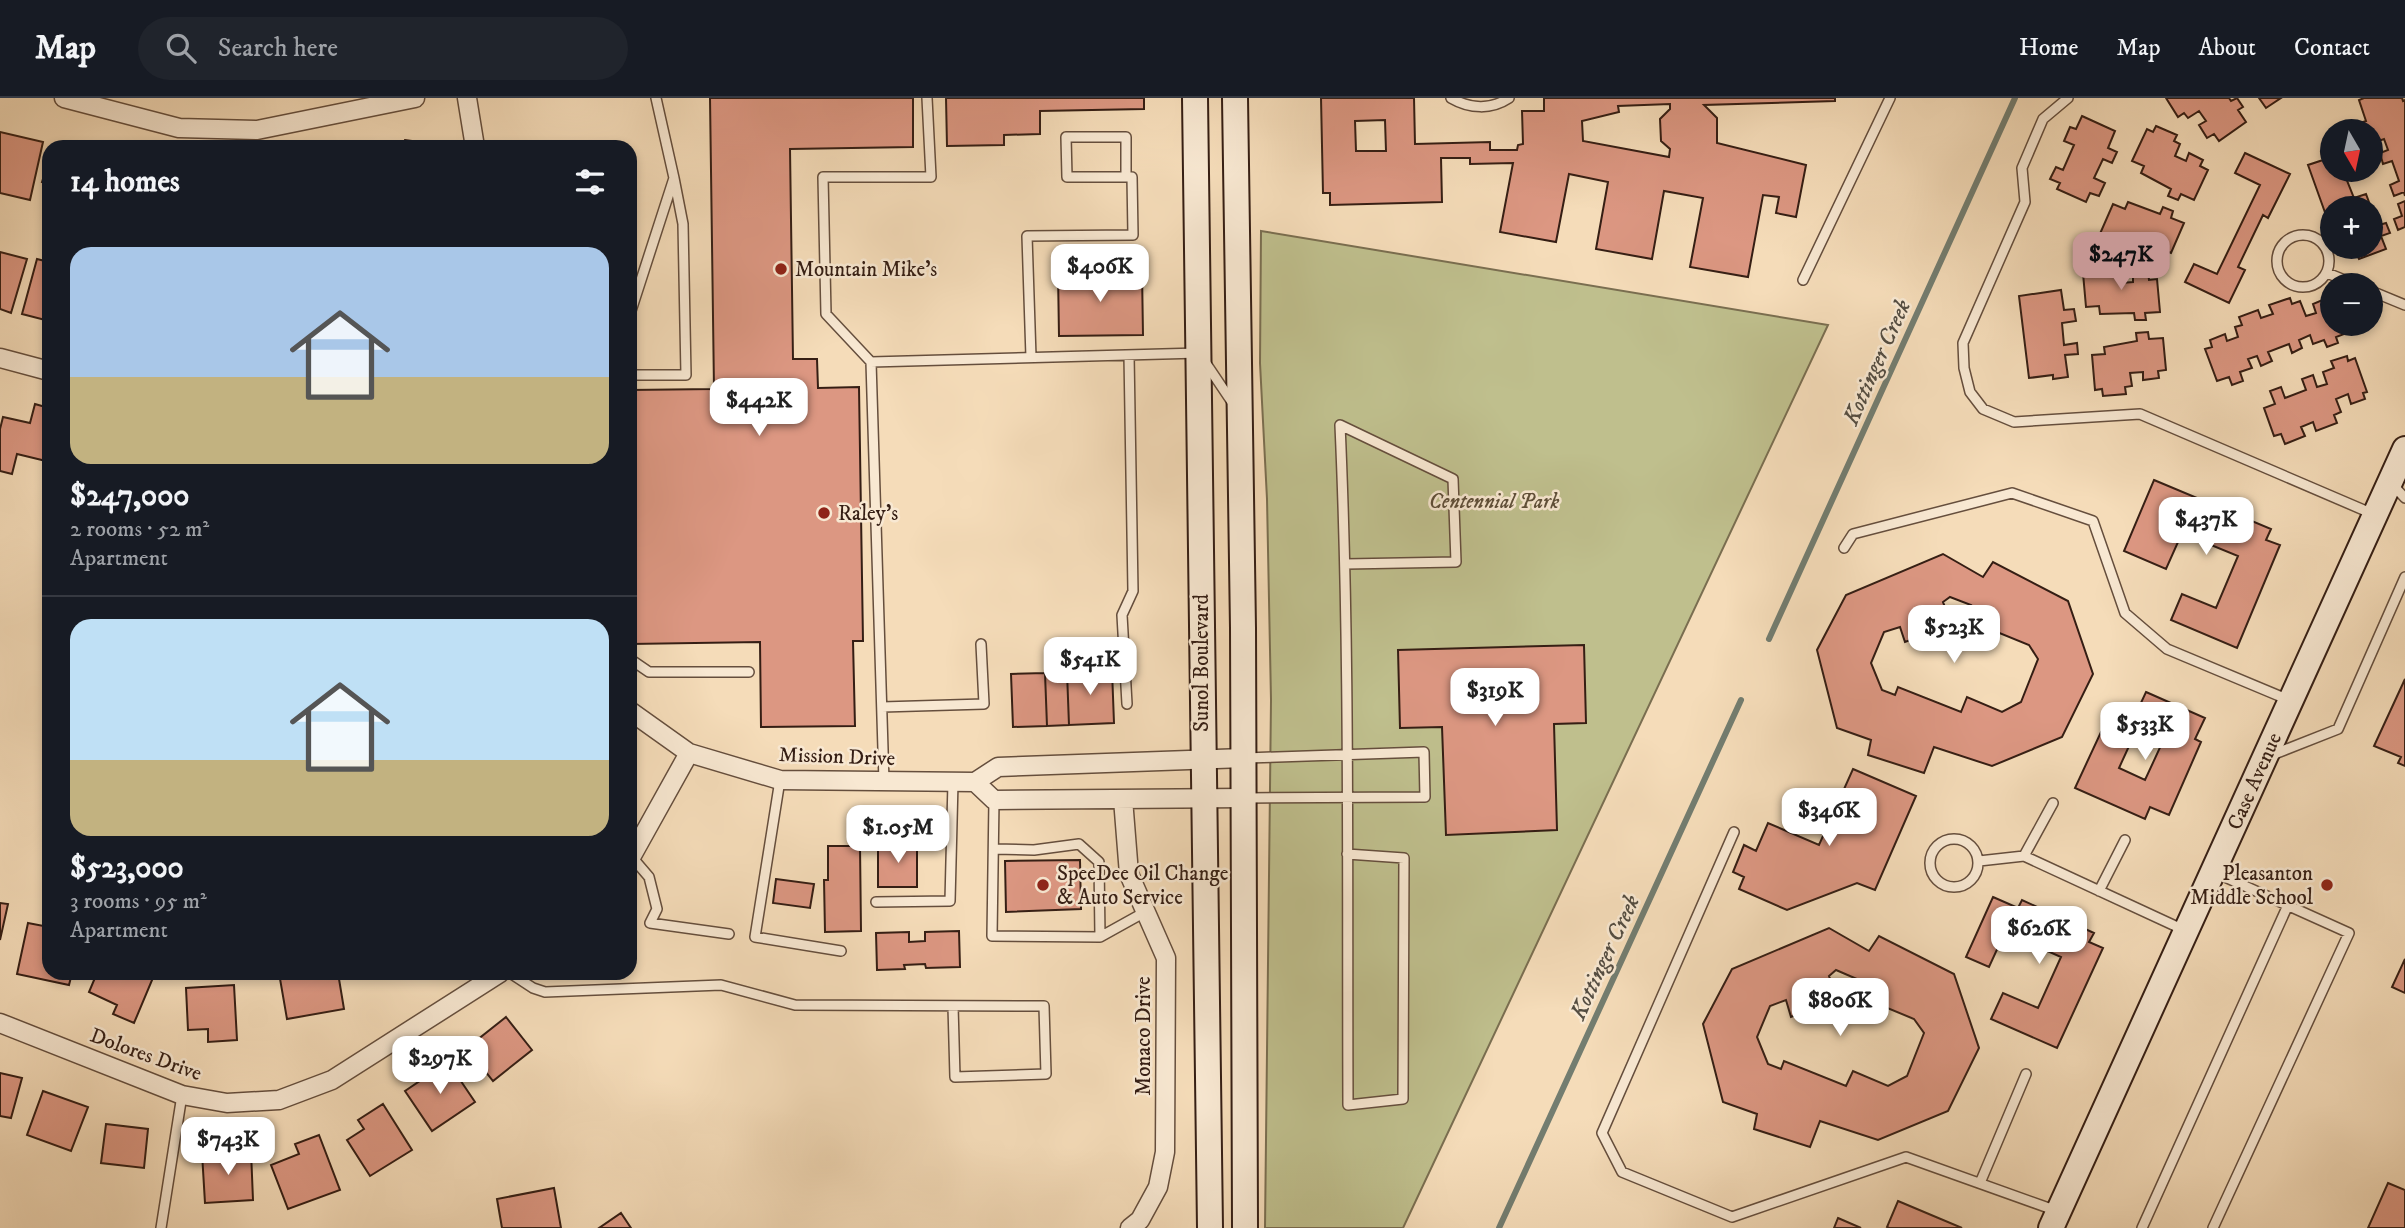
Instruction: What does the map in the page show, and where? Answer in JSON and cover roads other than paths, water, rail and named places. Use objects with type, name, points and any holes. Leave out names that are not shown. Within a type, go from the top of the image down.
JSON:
[{"type":"main road","name":"Sunol Boulevard","points":[[1195,98],[1210,1228]]},
{"type":"main road","name":"Sunol Boulevard","points":[[1235,98],[1244,758],[1245,1228]]},
{"type":"main road","name":"Case Avenue","points":[[2054,1220],[2375,515],[2398,490],[2405,449]]},
{"type":"street","points":[[64,98],[179,128],[257,130],[415,98]]},
{"type":"street","points":[[467,98],[474,140]]},
{"type":"street","points":[[0,358],[42,369]]},
{"type":"street","name":"Mission Drive","points":[[637,715],[689,753],[780,779],[975,782],[998,767],[1244,758]]},
{"type":"street","points":[[637,845],[689,753]]},
{"type":"street","points":[[975,782],[995,800],[1244,798]]},
{"type":"street","name":"Monaco Drive","points":[[1123,799],[1129,874],[1166,958],[1165,1152],[1158,1187],[1140,1220],[1130,1228]]},
{"type":"street","name":"Dolores Drive","points":[[0,1023],[182,1095],[227,1103],[279,1100],[332,1080],[489,980]]},
{"type":"lane","points":[[637,376],[686,375],[683,224],[656,98]]},
{"type":"lane","points":[[884,782],[871,362],[826,314],[822,177],[931,177],[927,98]]},
{"type":"lane","points":[[1451,98],[1463,105],[1483,107],[1502,103],[1509,98]]},
{"type":"lane","points":[[1803,280],[1890,98]]},
{"type":"lane","points":[[2068,98],[2043,119],[2032,143],[2022,168],[2025,202],[1963,343],[1964,368],[1970,392],[1983,408],[2014,422],[2140,414],[2375,515]]},
{"type":"lane","points":[[1031,357],[1027,236],[1133,234],[1132,177],[1126,177],[1067,177],[1066,137],[1126,137],[1126,177]]},
{"type":"lane","points":[[637,292],[674,178]]},
{"type":"lane","points":[[2303,234],[2314,237],[2327,251],[2327,273],[2311,286],[2300,288],[2290,285],[2282,279],[2277,270],[2278,250],[2293,236],[2303,234]]},
{"type":"lane","points":[[2383,296],[2405,305]]},
{"type":"lane","points":[[871,362],[1199,354],[1239,413]]},
{"type":"lane","points":[[1127,704],[1122,615],[1133,591],[1129,355]]},
{"type":"lane","points":[[1346,564],[1456,562],[1453,479],[1340,425],[1346,564],[1346,797],[1348,1105],[1403,1099],[1404,858],[1347,855]]},
{"type":"lane","points":[[1844,548],[1853,534],[2012,493],[2094,521],[2125,613],[2167,649],[2290,701]]},
{"type":"lane","points":[[2264,758],[2338,729],[2405,577]]},
{"type":"lane","points":[[882,707],[984,704],[981,645]]},
{"type":"lane","points":[[637,664],[649,672],[749,672]]},
{"type":"lane","points":[[1244,758],[1424,752],[1425,797],[1244,798]]},
{"type":"lane","points":[[780,779],[755,937],[841,951]]},
{"type":"lane","points":[[876,902],[950,901],[953,782]]},
{"type":"lane","points":[[995,800],[992,936],[1100,937],[1145,912]]},
{"type":"lane","points":[[2024,856],[2053,803]]},
{"type":"lane","points":[[1734,832],[1602,1133],[1622,1172],[1732,1217],[1906,1157],[1980,1184],[2054,1220]]},
{"type":"lane","points":[[1951,839],[1961,839],[1970,844],[1979,861],[1972,879],[1955,887],[1939,882],[1930,867],[1934,849],[1941,842],[1951,839]]},
{"type":"lane","points":[[2099,891],[2124,841]]},
{"type":"lane","points":[[993,849],[1034,850],[1079,844],[1099,862],[1100,937]]},
{"type":"lane","points":[[1979,861],[2024,856],[2185,931]]},
{"type":"lane","points":[[637,864],[649,877],[657,909],[650,923],[729,934]]},
{"type":"lane","points":[[2213,871],[2349,933],[2213,1228]]},
{"type":"lane","points":[[2142,1228],[2288,905]]},
{"type":"lane","points":[[521,980],[545,992],[721,985],[795,1005],[1044,1006],[1045,1074],[955,1077],[953,1006]]},
{"type":"lane","points":[[1980,1184],[2026,1074]]},
{"type":"lane","points":[[160,1228],[182,1095]]},
{"type":"waterway","name":"Kottinger Creek","points":[[1769,639],[2015,98]]},
{"type":"waterway","name":"Kottinger Creek","points":[[1499,1228],[1741,700]]},
{"type":"place","name":"Mountain Mike's","points":[[781,269]]},
{"type":"place","name":"Raley's","points":[[824,513]]},
{"type":"place","name":"SpeeDee Oil Change & Auto Service","points":[[1043,885]]},
{"type":"place","name":"Pleasanton Middle School","points":[[2327,885]]},
{"type":"park label","name":"Centennial Park","points":[[1494,501]]}]
